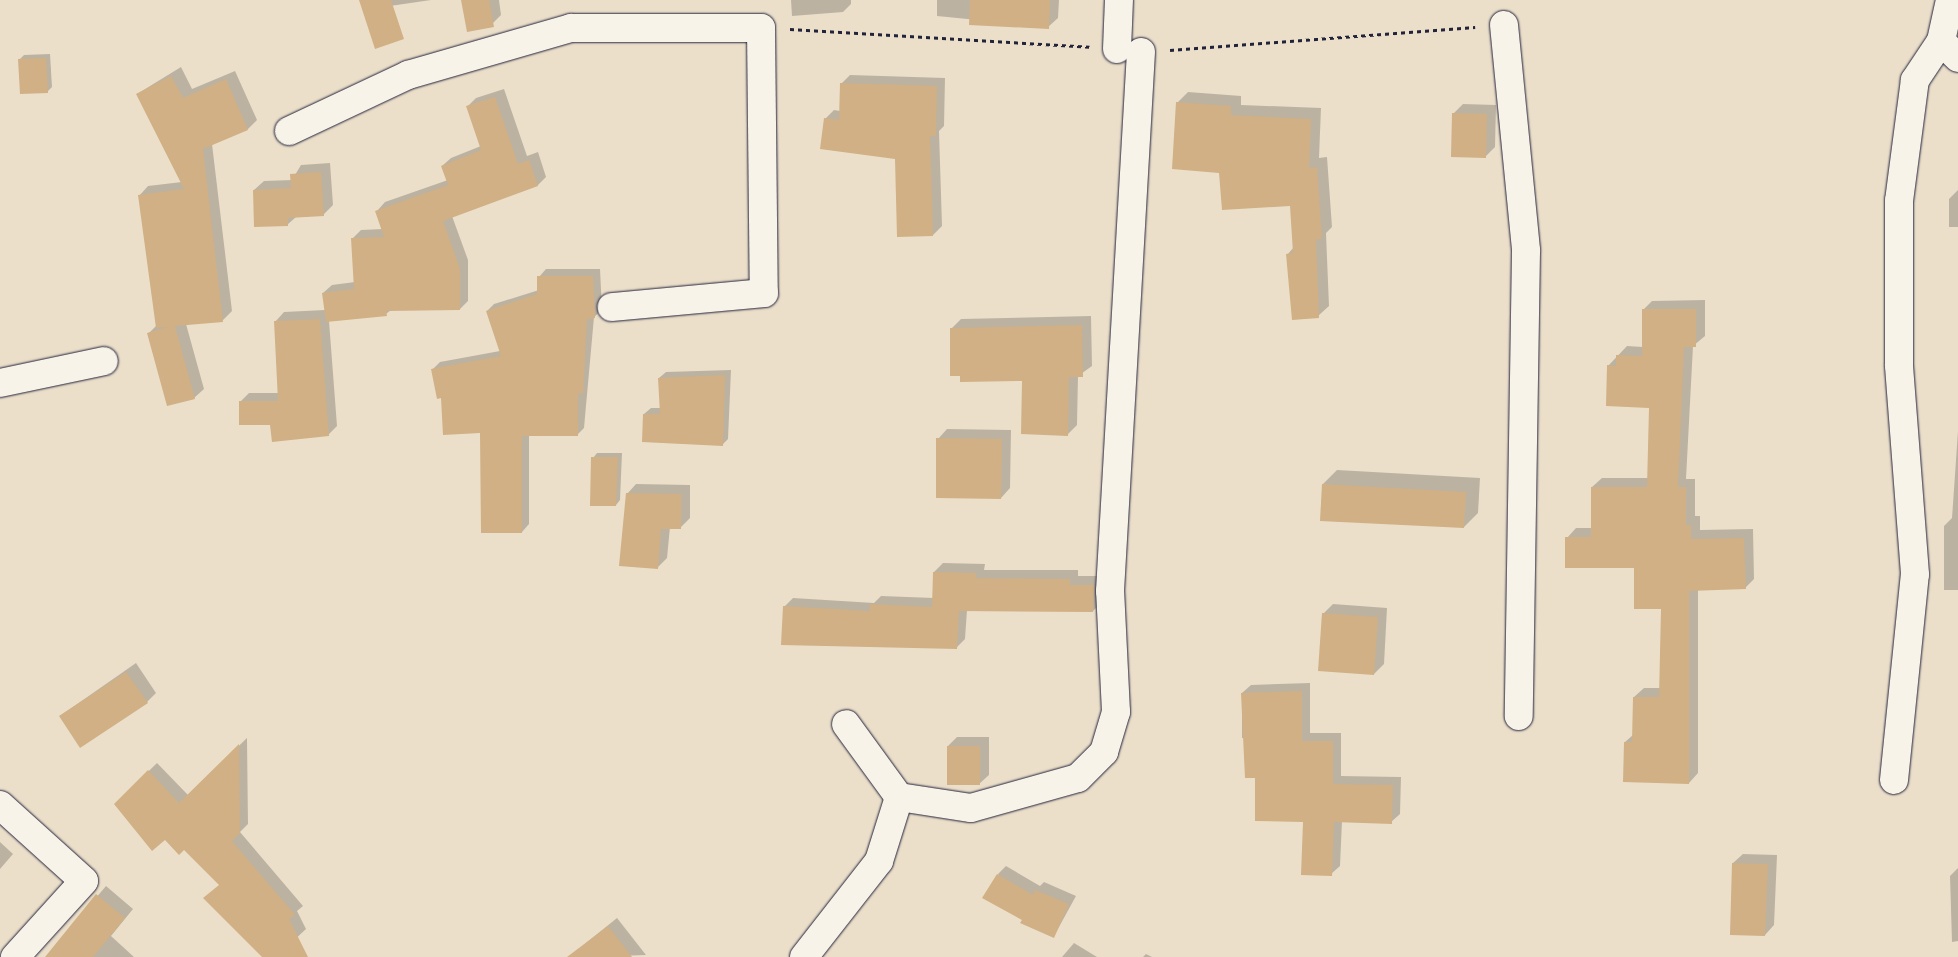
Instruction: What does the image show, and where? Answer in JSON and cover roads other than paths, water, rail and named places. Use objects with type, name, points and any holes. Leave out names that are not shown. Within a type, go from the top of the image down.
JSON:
[{"type":"street","points":[[846,724],[899,797],[971,808],[1078,778],[1104,752],[1116,712],[1110,591],[1129,50],[1119,0]]},
{"type":"street","points":[[1894,780],[1915,574],[1899,365],[1899,202],[1915,80],[1949,50],[1950,0]]},
{"type":"street","points":[[1504,25],[1526,251],[1519,716]]},
{"type":"street","points":[[288,131],[408,75],[571,28],[761,28],[764,293],[612,307]]},
{"type":"street","points":[[0,383],[104,361]]},
{"type":"street","points":[[804,957],[880,861],[899,797]]},
{"type":"street","points":[[0,805],[84,881],[15,957]]}]
